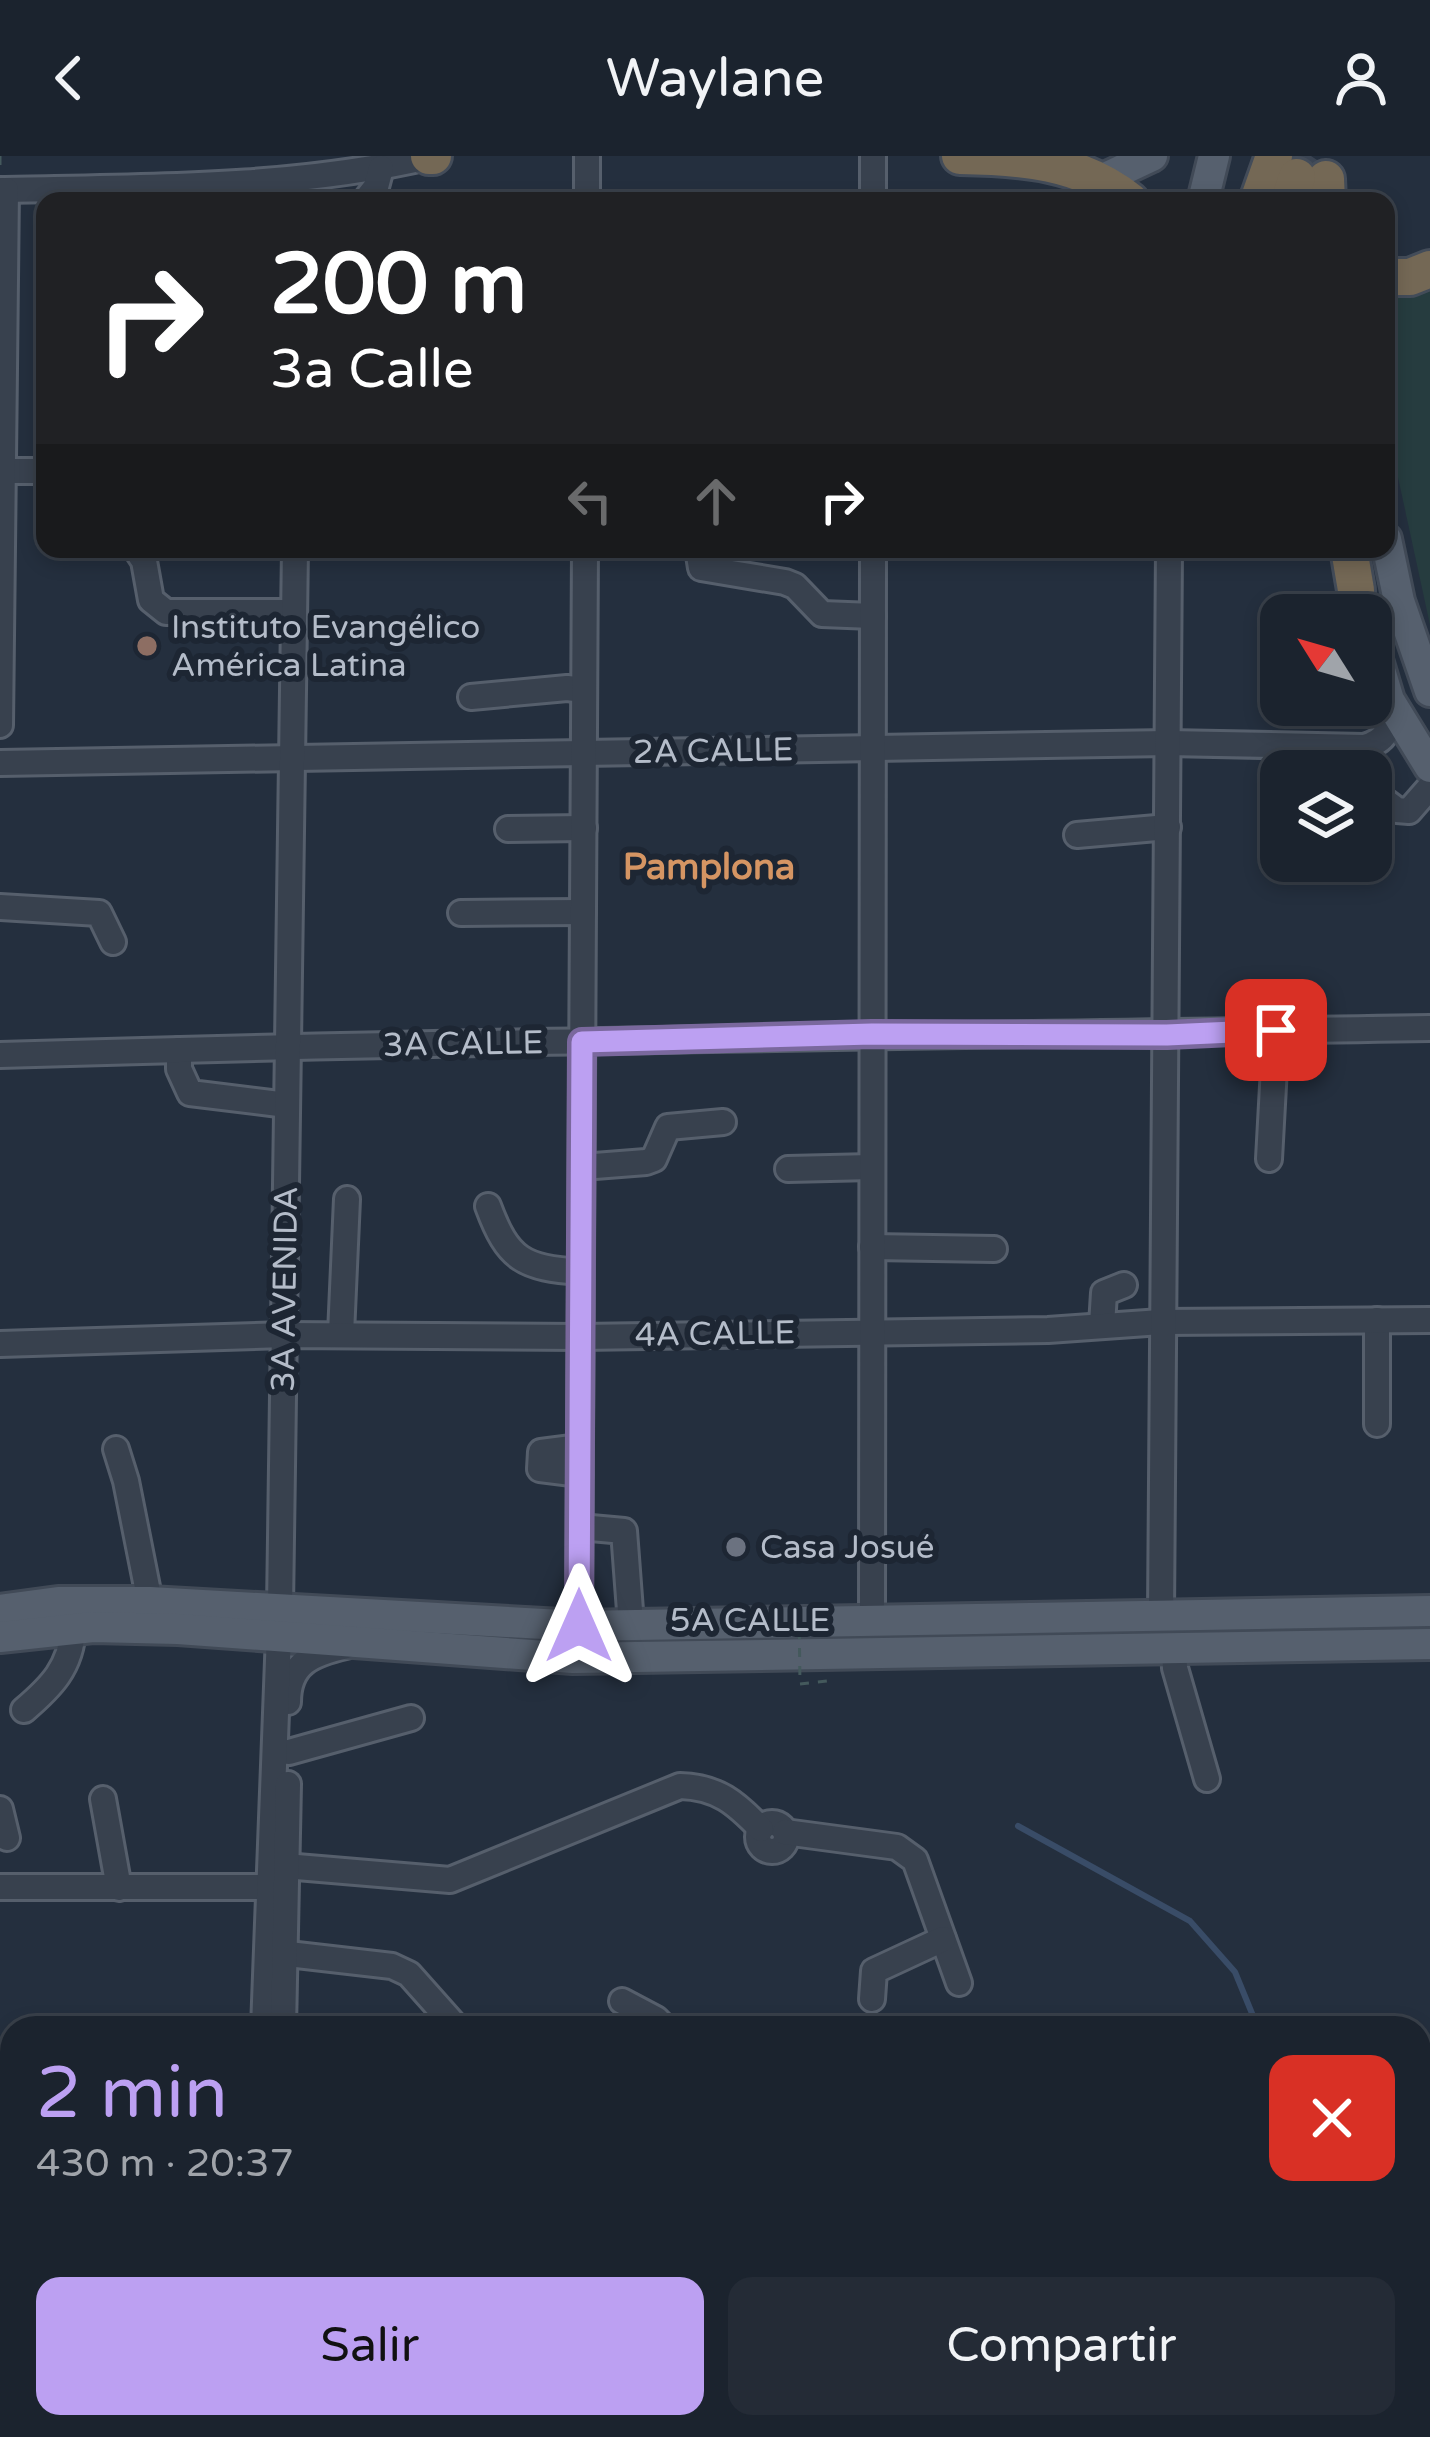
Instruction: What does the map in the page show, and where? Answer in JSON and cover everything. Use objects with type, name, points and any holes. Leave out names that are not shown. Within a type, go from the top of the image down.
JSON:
[{"type":"highway","points":[[960,156],[1052,164],[1115,191]]},
{"type":"highway","points":[[1395,277],[1430,269]]},
{"type":"highway","points":[[1351,558],[1357,594]]},
{"type":"main road","points":[[1115,191],[1152,156]]},
{"type":"main road","points":[[1205,192],[1213,159]]},
{"type":"main road","points":[[1342,558],[1356,594]]},
{"type":"main road","points":[[1390,558],[1399,601],[1430,691]]},
{"type":"main road","points":[[1392,705],[1430,767]]},
{"type":"main road","name":"5A CALLE","points":[[0,1636],[150,1602],[279,1622],[338,1641],[573,1658],[1430,1644]]},
{"type":"main road","name":"5A CALLE","points":[[0,1610],[87,1619],[579,1626],[1430,1611]]},
{"type":"street","points":[[0,725],[4,180],[300,189],[431,156]]},
{"type":"street","points":[[587,156],[587,192]]},
{"type":"street","points":[[873,156],[873,192]]},
{"type":"street","points":[[1193,192],[1213,159]]},
{"type":"street","points":[[366,192],[368,170]]},
{"type":"street","points":[[3,471],[36,470]]},
{"type":"street","points":[[142,558],[151,600],[166,612],[294,612]]},
{"type":"street","name":"3A AVENIDA","points":[[279,1880],[295,558]]},
{"type":"street","points":[[579,1626],[585,558]]},
{"type":"street","points":[[699,558],[701,568],[795,586],[822,614],[873,616]]},
{"type":"street","points":[[872,1620],[873,558]]},
{"type":"street","points":[[1161,1615],[1169,558]]},
{"type":"street","points":[[471,697],[584,690]]},
{"type":"street","name":"2A CALLE","points":[[0,763],[1168,743],[1364,746],[1385,736],[1390,726]]},
{"type":"street","points":[[1392,806],[1409,811],[1430,787]]},
{"type":"street","points":[[1077,835],[1168,827]]},
{"type":"street","points":[[508,829],[584,828]]},
{"type":"street","points":[[0,907],[99,913],[113,942]]},
{"type":"street","points":[[461,913],[583,912]]},
{"type":"street","name":"3A CALLE","points":[[0,1055],[872,1034],[1167,1035],[1430,1028]]},
{"type":"street","points":[[1269,1159],[1276,1030]]},
{"type":"street","points":[[179,1049],[179,1069],[190,1093],[287,1105]]},
{"type":"street","points":[[582,1167],[646,1162],[654,1159],[668,1126],[723,1122]]},
{"type":"street","points":[[788,1169],[872,1167]]},
{"type":"street","points":[[341,1334],[347,1199]]},
{"type":"street","points":[[488,1206],[501,1242],[523,1262],[581,1272]]},
{"type":"street","points":[[872,1247],[994,1249]]},
{"type":"street","points":[[1102,1325],[1104,1292],[1124,1285]]},
{"type":"street","points":[[1377,1320],[1377,1424]]},
{"type":"street","name":"4A CALLE","points":[[0,1344],[341,1334],[1048,1330],[1161,1322],[1430,1320]]},
{"type":"street","points":[[580,1447],[542,1452],[540,1469],[580,1474]]},
{"type":"street","points":[[116,1449],[150,1602]]},
{"type":"street","points":[[580,1527],[624,1531],[632,1624]]},
{"type":"street","points":[[24,1710],[64,1669],[87,1619]]},
{"type":"street","name":"3A AVENIDA","points":[[266,2016],[275,1952],[289,1752],[288,1688],[295,1668],[305,1658],[338,1641]]},
{"type":"street","points":[[1174,1650],[1207,1779]]},
{"type":"street","points":[[289,1752],[410,1718]]},
{"type":"street","points":[[0,1887],[230,1890],[279,1880],[450,1880],[680,1786],[700,1786],[732,1800],[773,1830],[897,1847],[915,1860],[958,1983]]},
{"type":"street","points":[[103,1799],[119,1888]]},
{"type":"street","points":[[0,1809],[7,1838]]},
{"type":"street","points":[[872,1999],[874,1971],[943,1939]]},
{"type":"street","points":[[275,1952],[392,1966],[409,1974],[447,2016]]},
{"type":"street","name":"3A AVENIDA","points":[[275,1952],[282,2016]]},
{"type":"street","points":[[622,2000],[649,2016]]},
{"type":"path","points":[[0,156],[4,180]]},
{"type":"path","points":[[4,180],[8,156]]},
{"type":"path","points":[[800,1612],[800,1684],[827,1682]]},
{"type":"green space","points":[[1430,289],[1430,625],[1395,464],[1395,299]]},
{"type":"waterway","points":[[1018,1826],[1190,1921],[1235,1972],[1253,2016]]},
{"type":"tunnel","points":[[1297,177],[1311,156]]},
{"type":"place","name":"Instituto Evangélico América Latina","points":[[147,646]]},
{"type":"place","name":"Casa Josué","points":[[736,1547]]},
{"type":"district","name":"Pamplona","points":[[709,867]]},
{"type":"route","points":[[579,1626],[582,1042],[1276,1030]]}]
